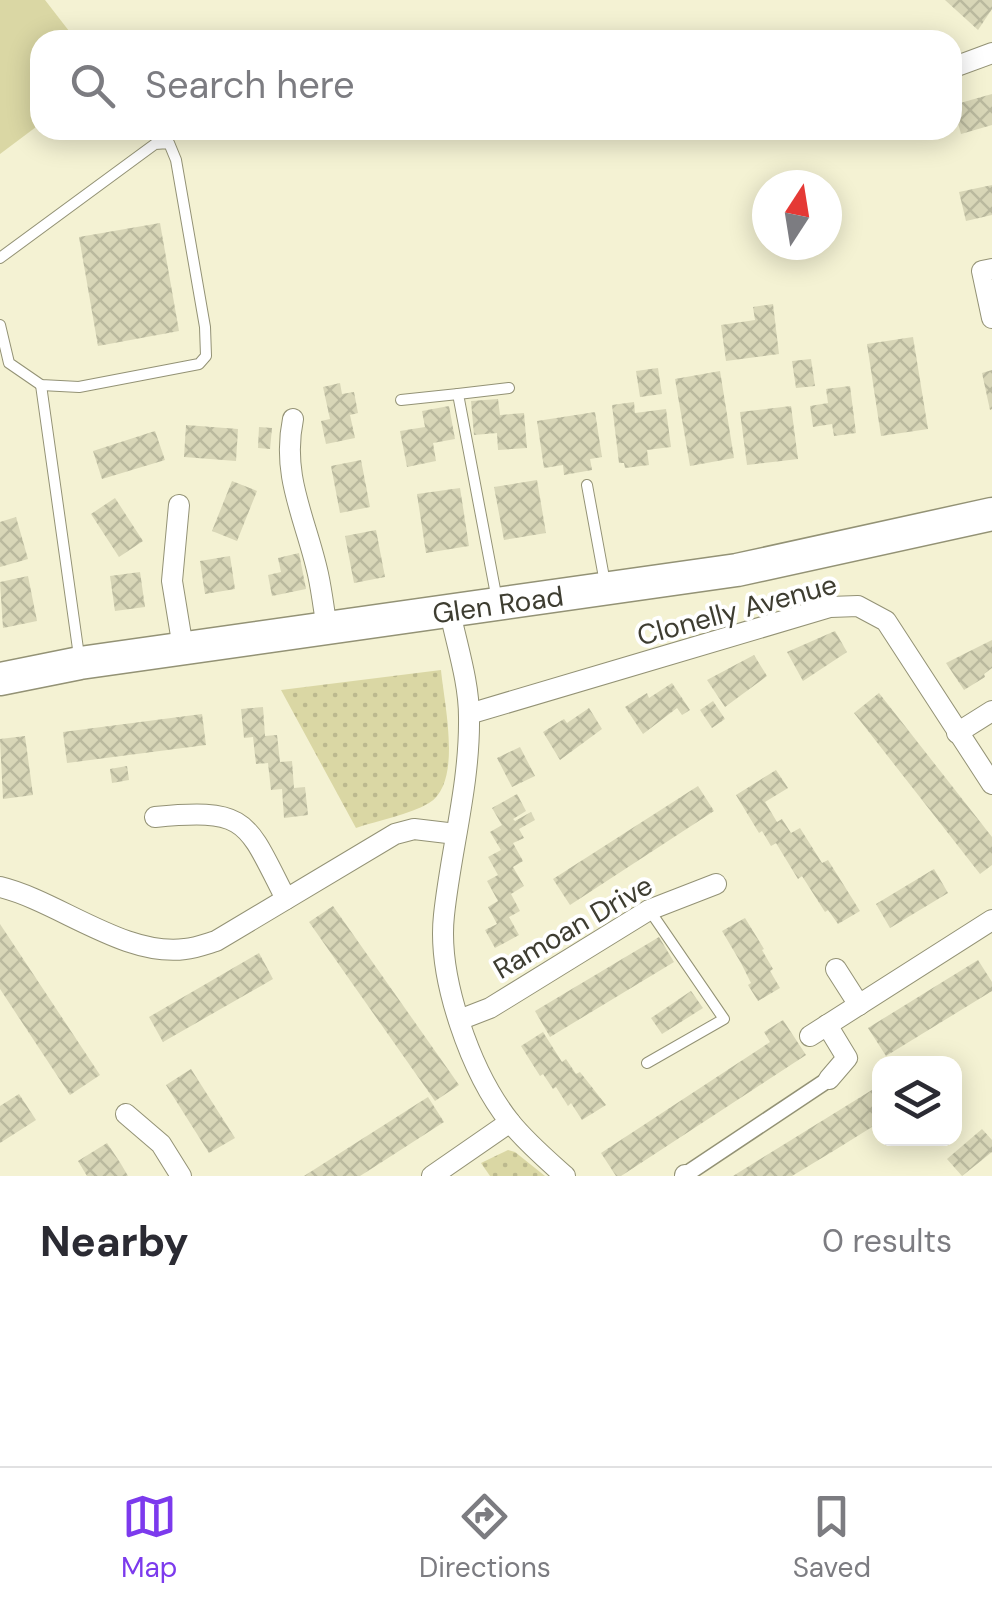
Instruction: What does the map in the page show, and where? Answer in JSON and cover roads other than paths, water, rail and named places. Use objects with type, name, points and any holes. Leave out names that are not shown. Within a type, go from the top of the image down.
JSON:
[{"type":"main road","name":"Glen Road","points":[[0,679],[80,663],[737,570],[992,514]]},
{"type":"street","points":[[962,64],[992,53]]},
{"type":"street","points":[[992,269],[982,271],[992,318]]},
{"type":"street","points":[[293,418],[288,442],[293,495],[319,575],[327,629]]},
{"type":"street","points":[[179,504],[172,581],[183,648]]},
{"type":"street","name":"Clonelly Avenue","points":[[470,714],[845,605],[858,606],[886,621],[992,784]]},
{"type":"street","points":[[450,612],[470,714],[468,757],[442,948],[447,980],[459,1020],[493,1098],[510,1122],[565,1176]]},
{"type":"street","points":[[956,734],[992,711]]},
{"type":"street","points":[[155,817],[196,813],[232,818],[252,832],[286,898]]},
{"type":"street","points":[[0,887],[123,939],[155,948],[184,950],[216,942],[395,834],[414,830],[456,834]]},
{"type":"street","name":"Ramoan Drive","points":[[459,1020],[490,1008],[650,910],[716,884]]},
{"type":"street","points":[[685,1176],[829,1079],[848,1058],[818,1030],[992,920]]},
{"type":"street","points":[[836,969],[859,1005]]},
{"type":"street","points":[[126,1114],[161,1144],[181,1176]]},
{"type":"street","points":[[432,1176],[510,1122]]},
{"type":"lane","points":[[0,258],[156,144],[169,143],[179,178],[205,328],[206,356],[199,364],[79,387],[41,385],[9,364],[0,325]]},
{"type":"lane","points":[[41,385],[80,663]]},
{"type":"lane","points":[[401,400],[508,388]]},
{"type":"lane","points":[[458,394],[498,606]]},
{"type":"lane","points":[[587,484],[606,589]]},
{"type":"lane","points":[[647,1062],[724,1018],[650,910]]}]
